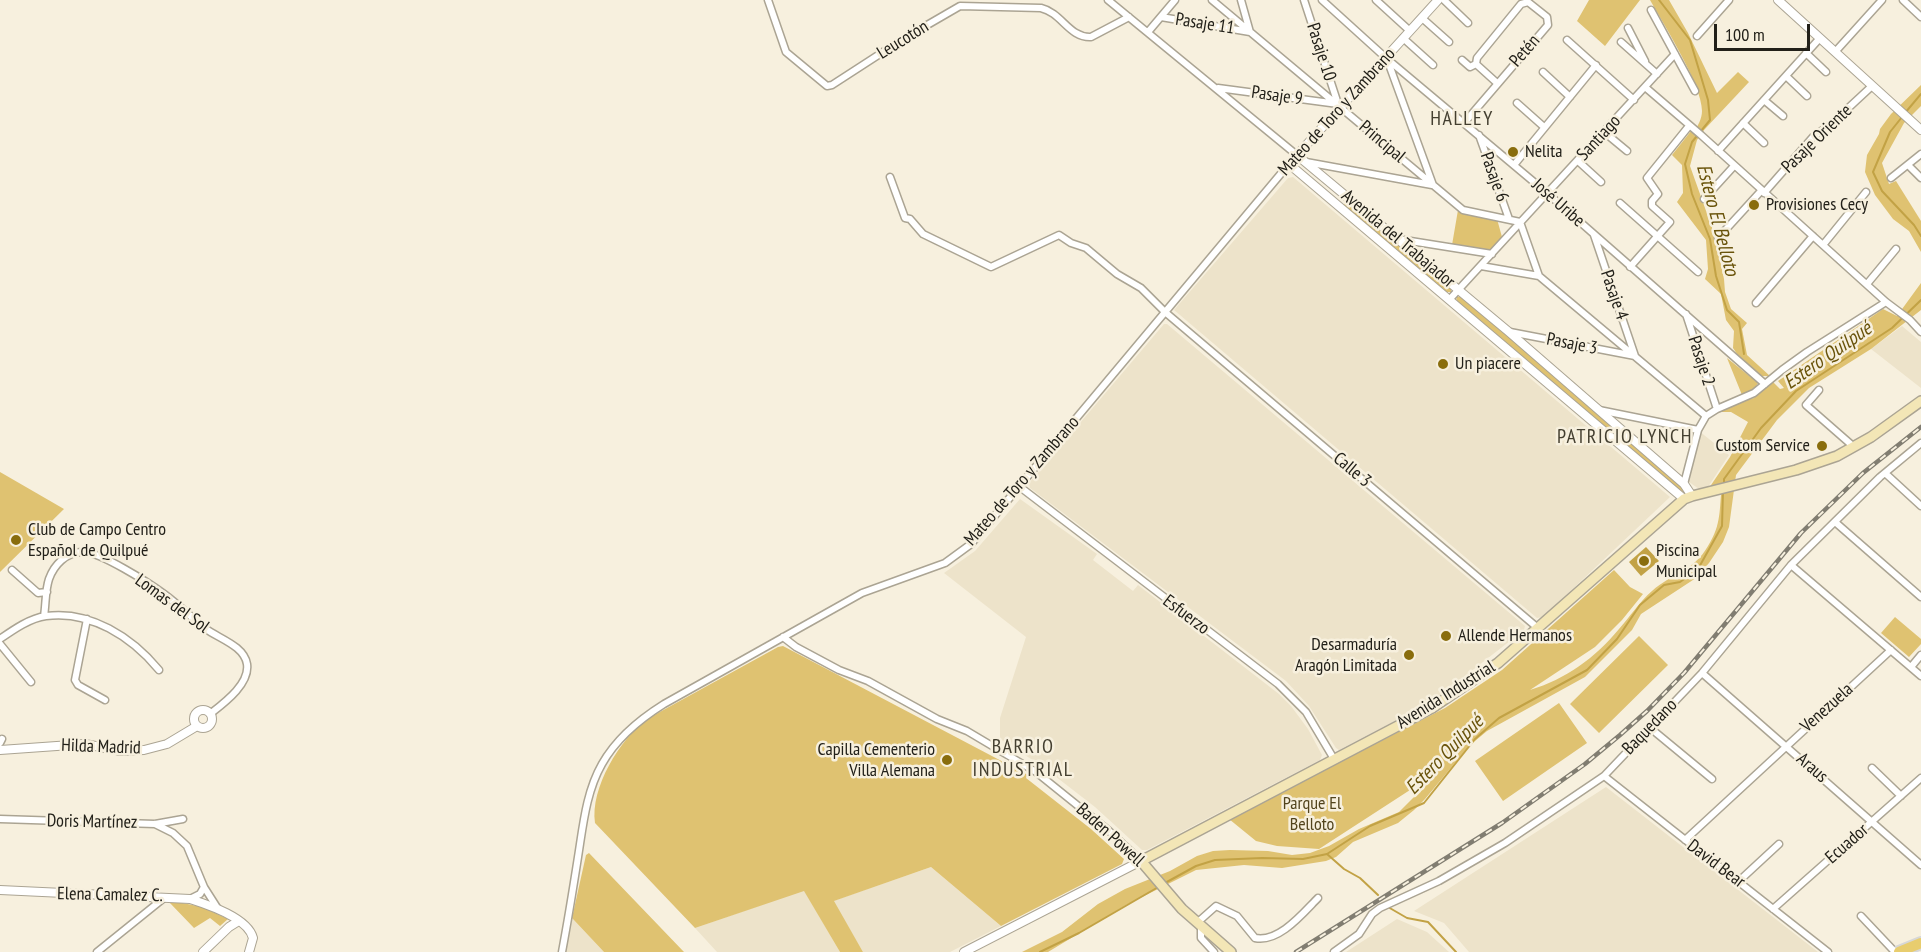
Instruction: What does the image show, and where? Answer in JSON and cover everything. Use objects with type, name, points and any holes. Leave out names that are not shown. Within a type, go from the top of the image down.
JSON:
[{"type":"main road","points":[[1688,497],[1806,467],[1837,456],[1880,432],[1921,401]]},
{"type":"main road","name":"Avenida Industrial","points":[[1141,861],[1432,708],[1460,691],[1498,663],[1688,497]]},
{"type":"main road","name":"Baden Powell","points":[[1141,861],[1172,898],[1231,952]]},
{"type":"main road","points":[[1897,952],[1921,943]]},
{"type":"street","name":"Leucotón","points":[[768,0],[786,52],[826,86],[832,85],[903,39],[960,6],[1051,10],[1077,35],[1084,37],[1090,37],[1128,17]]},
{"type":"street","name":"Avenida del Trabajador","points":[[1108,0],[1509,332],[1684,484]]},
{"type":"street","points":[[1148,32],[1175,0]]},
{"type":"street","name":"Principal","points":[[1212,0],[1463,210],[1520,222]]},
{"type":"street","points":[[1241,0],[1250,32]]},
{"type":"street","name":"Pasaje 10","points":[[1304,0],[1339,106]]},
{"type":"street","name":"José Uribe","points":[[1322,0],[1386,58],[1479,134],[1765,384]]},
{"type":"street","points":[[1376,0],[1410,31]]},
{"type":"street","name":"Mateo de Toro y Zambrano","points":[[562,952],[580,849],[581,830],[592,789],[602,765],[616,746],[644,717],[783,637],[862,593],[890,581],[921,573],[950,560],[971,544],[1289,164],[1339,106],[1438,0]]},
{"type":"street","points":[[1444,0],[1468,23]]},
{"type":"street","points":[[1696,36],[1729,0]]},
{"type":"street","points":[[1778,0],[1921,130]]},
{"type":"street","points":[[1835,52],[1882,0]]},
{"type":"street","points":[[1903,0],[1921,17]]},
{"type":"street","name":"Petén","points":[[1465,122],[1548,25],[1547,17],[1531,3],[1521,4],[1477,58],[1476,64]]},
{"type":"street","points":[[1651,10],[1695,91]]},
{"type":"street","name":"Pasaje 11","points":[[1161,17],[1250,32]]},
{"type":"street","points":[[1422,18],[1449,42]]},
{"type":"street","points":[[1647,65],[1630,31],[1622,44],[1657,74]]},
{"type":"street","points":[[1404,38],[1433,65]]},
{"type":"street","points":[[1718,151],[1820,38]]},
{"type":"street","points":[[1567,40],[1634,100]]},
{"type":"street","points":[[1806,53],[1827,72]]},
{"type":"street","name":"Santiago","points":[[1449,300],[1675,54]]},
{"type":"street","points":[[1386,58],[1433,185]]},
{"type":"street","name":"Petén","points":[[1462,60],[1470,66],[1476,64]]},
{"type":"street","name":"Petén","points":[[1476,64],[1497,83]]},
{"type":"street","points":[[1514,165],[1596,65]]},
{"type":"street","points":[[1543,72],[1570,97]]},
{"type":"street","points":[[1786,76],[1807,96]]},
{"type":"street","name":"Pasaje Oriente","points":[[1718,238],[1813,138],[1872,86]]},
{"type":"street","points":[[1645,87],[1921,332]]},
{"type":"street","name":"Pasaje 9","points":[[1216,88],[1339,106]]},
{"type":"street","points":[[1764,100],[1783,116]]},
{"type":"street","points":[[1517,103],[1544,127]]},
{"type":"street","points":[[1743,123],[1764,143]]},
{"type":"street","points":[[1630,267],[1670,222],[1652,206],[1652,201],[1658,191],[1647,178],[1691,128]]},
{"type":"street","points":[[1604,132],[1627,152]]},
{"type":"street","name":"Pasaje 6","points":[[1479,134],[1509,219]]},
{"type":"street","points":[[1891,178],[1921,154]]},
{"type":"street","points":[[1578,160],[1601,182]]},
{"type":"street","points":[[1306,162],[1433,185]]},
{"type":"street","name":"Avenida del Trabajador","points":[[1289,164],[1449,300],[1688,497]]},
{"type":"street","points":[[1908,165],[1921,178]]},
{"type":"street","points":[[1704,199],[1734,166]]},
{"type":"street","name":"Calle 3","points":[[890,177],[905,218],[910,219],[923,234],[991,267],[1059,235],[1071,243],[1086,248],[1117,274],[1141,288],[1165,312],[1539,628]]},
{"type":"street","points":[[1823,245],[1866,192]]},
{"type":"street","points":[[1338,206],[1346,196]]},
{"type":"street","points":[[1620,203],[1698,272]]},
{"type":"street","points":[[1520,222],[1539,276]]},
{"type":"street","name":"Pasaje 4","points":[[1593,235],[1635,356]]},
{"type":"street","points":[[1756,303],[1813,236]]},
{"type":"street","points":[[1398,239],[1492,254]]},
{"type":"street","points":[[1867,284],[1896,249]]},
{"type":"street","points":[[1481,266],[1539,276],[1706,416]]},
{"type":"street","points":[[1688,497],[1684,484],[1698,430],[1706,416],[1754,393],[1807,352],[1887,302]]},
{"type":"street","name":"Pasaje 2","points":[[1686,314],[1717,409]]},
{"type":"street","name":"Pasaje 3","points":[[1509,332],[1635,356]]},
{"type":"street","points":[[1819,390],[1806,405],[1854,447]]},
{"type":"street","points":[[1599,410],[1698,430]]},
{"type":"street","name":"Baquedano","points":[[1334,952],[1359,934],[1372,914],[1380,908],[1439,882],[1504,843],[1604,776],[1702,673],[1791,565],[1885,473],[1921,443]]},
{"type":"street","points":[[1885,473],[1921,506]]},
{"type":"street","name":"Esfuerzo","points":[[1020,488],[1278,684],[1306,712],[1334,759]]},
{"type":"street","points":[[1835,522],[1921,597]]},
{"type":"street","name":"Lomas del Sol","points":[[44,616],[49,580],[61,561],[70,555],[84,551],[113,563],[164,594],[206,629],[241,652],[248,671],[244,681],[210,714]]},
{"type":"street","points":[[1791,565],[1921,676]]},
{"type":"street","points":[[12,570],[38,593],[47,592]]},
{"type":"street","points":[[31,682],[0,639],[14,629],[44,616],[77,616],[118,633],[148,657],[159,670]]},
{"type":"street","points":[[87,619],[75,680],[78,685],[105,700]]},
{"type":"street","name":"Baden Powell","points":[[783,637],[796,647],[839,670],[868,681],[937,719],[967,731],[998,748],[1036,772],[1108,830],[1141,861]]},
{"type":"street","name":"Venezuela","points":[[1685,840],[1891,650]]},
{"type":"street","points":[[1911,667],[1921,655]]},
{"type":"street","name":"Araus","points":[[1702,673],[1921,865]]},
{"type":"street","name":"Hilda Madrid","points":[[0,750],[85,744],[121,751],[144,750],[167,744],[197,726],[205,728],[210,725],[212,719],[210,714],[205,711],[197,713],[194,720],[197,726]]},
{"type":"street","points":[[1649,727],[1712,779]]},
{"type":"street","points":[[1872,768],[1901,796]]},
{"type":"street","name":"David Bear","points":[[1604,776],[1828,952]]},
{"type":"street","name":"Ecuador","points":[[1773,909],[1921,778]]},
{"type":"street","name":"Doris Martínez","points":[[0,819],[155,824],[183,819]]},
{"type":"street","points":[[155,824],[173,833],[187,846],[204,887],[219,909]]},
{"type":"street","points":[[1739,881],[1779,844]]},
{"type":"street","name":"Avenida Industrial","points":[[964,952],[1141,861]]},
{"type":"street","points":[[190,898],[200,894],[204,887]]},
{"type":"street","name":"Elena Camalez C.","points":[[0,890],[190,898],[219,909],[249,928],[253,944],[249,952]]},
{"type":"street","points":[[97,952],[166,896]]},
{"type":"street","points":[[1214,952],[1203,942],[1199,924],[1215,906],[1237,916],[1255,938],[1262,940],[1291,927],[1318,898]]},
{"type":"street","points":[[1861,916],[1897,952]]},
{"type":"street","points":[[203,952],[237,922]]},
{"type":"shaded area","points":[[1293,177],[1670,497],[1543,617],[1537,618],[1174,310],[1288,178]]},
{"type":"shaded area","points":[[1164,324],[1167,324],[1525,626],[1524,630],[1433,701],[1339,750],[1309,706],[1286,681],[1030,488],[1029,483]]},
{"type":"shaded area","points":[[1902,326],[1921,342],[1921,388],[1871,349]]},
{"type":"shaded area","points":[[1699,431],[1729,455],[1706,490],[1699,489],[1689,482]]},
{"type":"shaded area","points":[[1020,499],[1097,554],[1093,560],[1133,591],[1138,585],[1279,694],[1308,729],[1322,755],[1320,760],[1147,850],[1142,850],[1095,807],[1042,766],[1000,739],[1000,718],[1026,637],[944,573],[975,551]]},
{"type":"shaded area","name":"Piscina Municipal","points":[[1646,547],[1659,561],[1641,576],[1629,562]]},
{"type":"shaded area","points":[[1606,787],[1818,952],[1469,952],[1444,923],[1414,911]]},
{"type":"shaded area","points":[[931,867],[1001,926],[950,952],[863,952],[833,901]]},
{"type":"shaded area","points":[[804,890],[840,952],[717,952],[695,928]]},
{"type":"shaded area","points":[[572,918],[604,952],[565,952]]},
{"type":"shaded area","points":[[1397,919],[1427,932],[1449,952],[1346,952]]},
{"type":"green space","points":[[1589,0],[1640,0],[1605,46],[1577,21]]},
{"type":"green space","points":[[1650,0],[1669,0],[1717,93],[1738,72],[1749,82],[1704,130],[1697,140],[1690,166],[1715,236],[1725,292],[1731,309],[1747,323],[1742,329],[1747,355],[1770,376],[1761,376],[1733,348],[1734,331],[1726,320],[1721,294],[1705,279],[1708,269],[1706,240],[1677,202],[1683,193],[1682,165],[1672,155],[1691,131],[1694,132],[1700,122],[1702,111],[1696,86],[1689,71]]},
{"type":"green space","points":[[1921,85],[1921,106],[1904,123],[1882,163],[1889,184],[1896,181],[1921,221],[1921,252],[1909,231],[1893,219],[1875,195],[1865,172],[1867,155],[1880,129],[1891,114]]},
{"type":"green space","points":[[1348,201],[1451,288],[1451,292],[1446,292],[1344,205],[1344,202]]},
{"type":"green space","points":[[1458,210],[1497,219],[1502,237],[1490,251],[1452,245]]},
{"type":"green space","name":"Parque El Belloto","points":[[1921,283],[1921,310],[1871,349],[1809,388],[1777,420],[1736,475],[1729,527],[1723,542],[1696,578],[1641,614],[1632,630],[1585,677],[1487,731],[1469,746],[1425,799],[1398,823],[1353,842],[1336,857],[1326,861],[1282,868],[1244,865],[1196,870],[1126,905],[1048,952],[1022,952],[1062,932],[1098,904],[1125,889],[1170,871],[1197,856],[1213,851],[1230,850],[1268,851],[1292,855],[1310,853],[1329,846],[1359,829],[1399,812],[1421,790],[1439,762],[1410,790],[1319,849],[1277,846],[1256,841],[1229,819],[1445,708],[1502,670],[1614,570],[1630,587],[1643,594],[1622,620],[1595,647],[1530,690],[1568,674],[1590,658],[1652,591],[1689,567],[1702,555],[1716,531],[1722,485],[1709,488],[1730,457],[1748,422],[1731,412],[1720,412],[1725,407],[1754,398],[1772,381],[1780,389],[1784,388],[1778,381],[1883,309],[1897,316]]},
{"type":"green space","points":[[1461,296],[1686,489],[1686,493],[1681,493],[1456,301],[1457,297]]},
{"type":"green space","points":[[1727,358],[1758,383],[1754,390],[1742,395]]},
{"type":"green space","name":"Club de Campo Centro Español de Quilpué","points":[[0,472],[64,509],[0,572]]},
{"type":"green space","points":[[1895,617],[1921,639],[1921,644],[1909,657],[1881,633]]},
{"type":"green space","points":[[1639,636],[1668,665],[1599,733],[1570,704]]},
{"type":"green space","points":[[783,646],[1028,775],[1026,778],[1091,829],[1124,859],[1122,864],[1001,926],[931,867],[834,901],[863,952],[840,952],[804,891],[695,928],[595,823],[597,795],[617,751],[647,719]]},
{"type":"green space","points":[[1559,703],[1587,743],[1503,801],[1475,761]]},
{"type":"green space","points":[[589,853],[684,952],[604,952],[572,918],[586,855]]},
{"type":"green space","points":[[169,902],[202,907],[228,919],[220,926],[210,918],[194,928]]},
{"type":"waterway","name":"Estero El Belloto","points":[[1659,0],[1690,40],[1708,100],[1710,120],[1692,142],[1685,164],[1692,194],[1710,239],[1716,276],[1727,310],[1739,322],[1744,354]]},
{"type":"waterway","name":"Estero Quilpué","points":[[1905,113],[1921,94]]},
{"type":"waterway","name":"Estero Quilpué","points":[[1902,117],[1890,132],[1873,172],[1882,191],[1914,225],[1921,236]]},
{"type":"waterway","name":"Estero Quilpué","points":[[1724,486],[1724,479],[1761,428],[1796,391],[1892,328],[1921,300]]},
{"type":"waterway","name":"Estero Quilpué","points":[[1165,883],[1196,866],[1215,860],[1303,859],[1327,854],[1370,826],[1424,803],[1475,739],[1499,718],[1587,670],[1617,639],[1640,605],[1664,585],[1680,582],[1698,569],[1722,526],[1723,491]]},
{"type":"waterway","points":[[1327,854],[1344,869],[1360,878],[1378,895]]},
{"type":"waterway","name":"Estero Quilpué","points":[[1040,952],[1079,933],[1160,886]]},
{"type":"waterway","points":[[1388,907],[1407,918],[1428,922],[1456,952]]},
{"type":"railway","points":[[1296,952],[1502,823],[1585,764],[1620,735],[1684,673],[1801,533],[1863,473],[1921,427]]},
{"type":"place","name":"Nelita","points":[[1513,152]]},
{"type":"place","name":"Provisiones Cecy","points":[[1754,205]]},
{"type":"place","name":"Un piacere","points":[[1443,364]]},
{"type":"place","name":"Custom Service","points":[[1822,446]]},
{"type":"place","name":"Club de Campo Centro Español de Quilpué","points":[[16,540]]},
{"type":"place","name":"Piscina Municipal","points":[[1644,561]]},
{"type":"place","name":"Allende Hermanos","points":[[1446,636]]},
{"type":"place","name":"Desarmaduría Aragón Limitada","points":[[1409,655]]},
{"type":"place","name":"Capilla Cementerio Villa Alemana","points":[[947,760]]},
{"type":"district","name":"HALLEY","points":[[1462,119]]},
{"type":"district","name":"PATRICIO LYNCH","points":[[1625,437]]},
{"type":"district","name":"BARRIO INDUSTRIAL","points":[[1023,758]]}]
